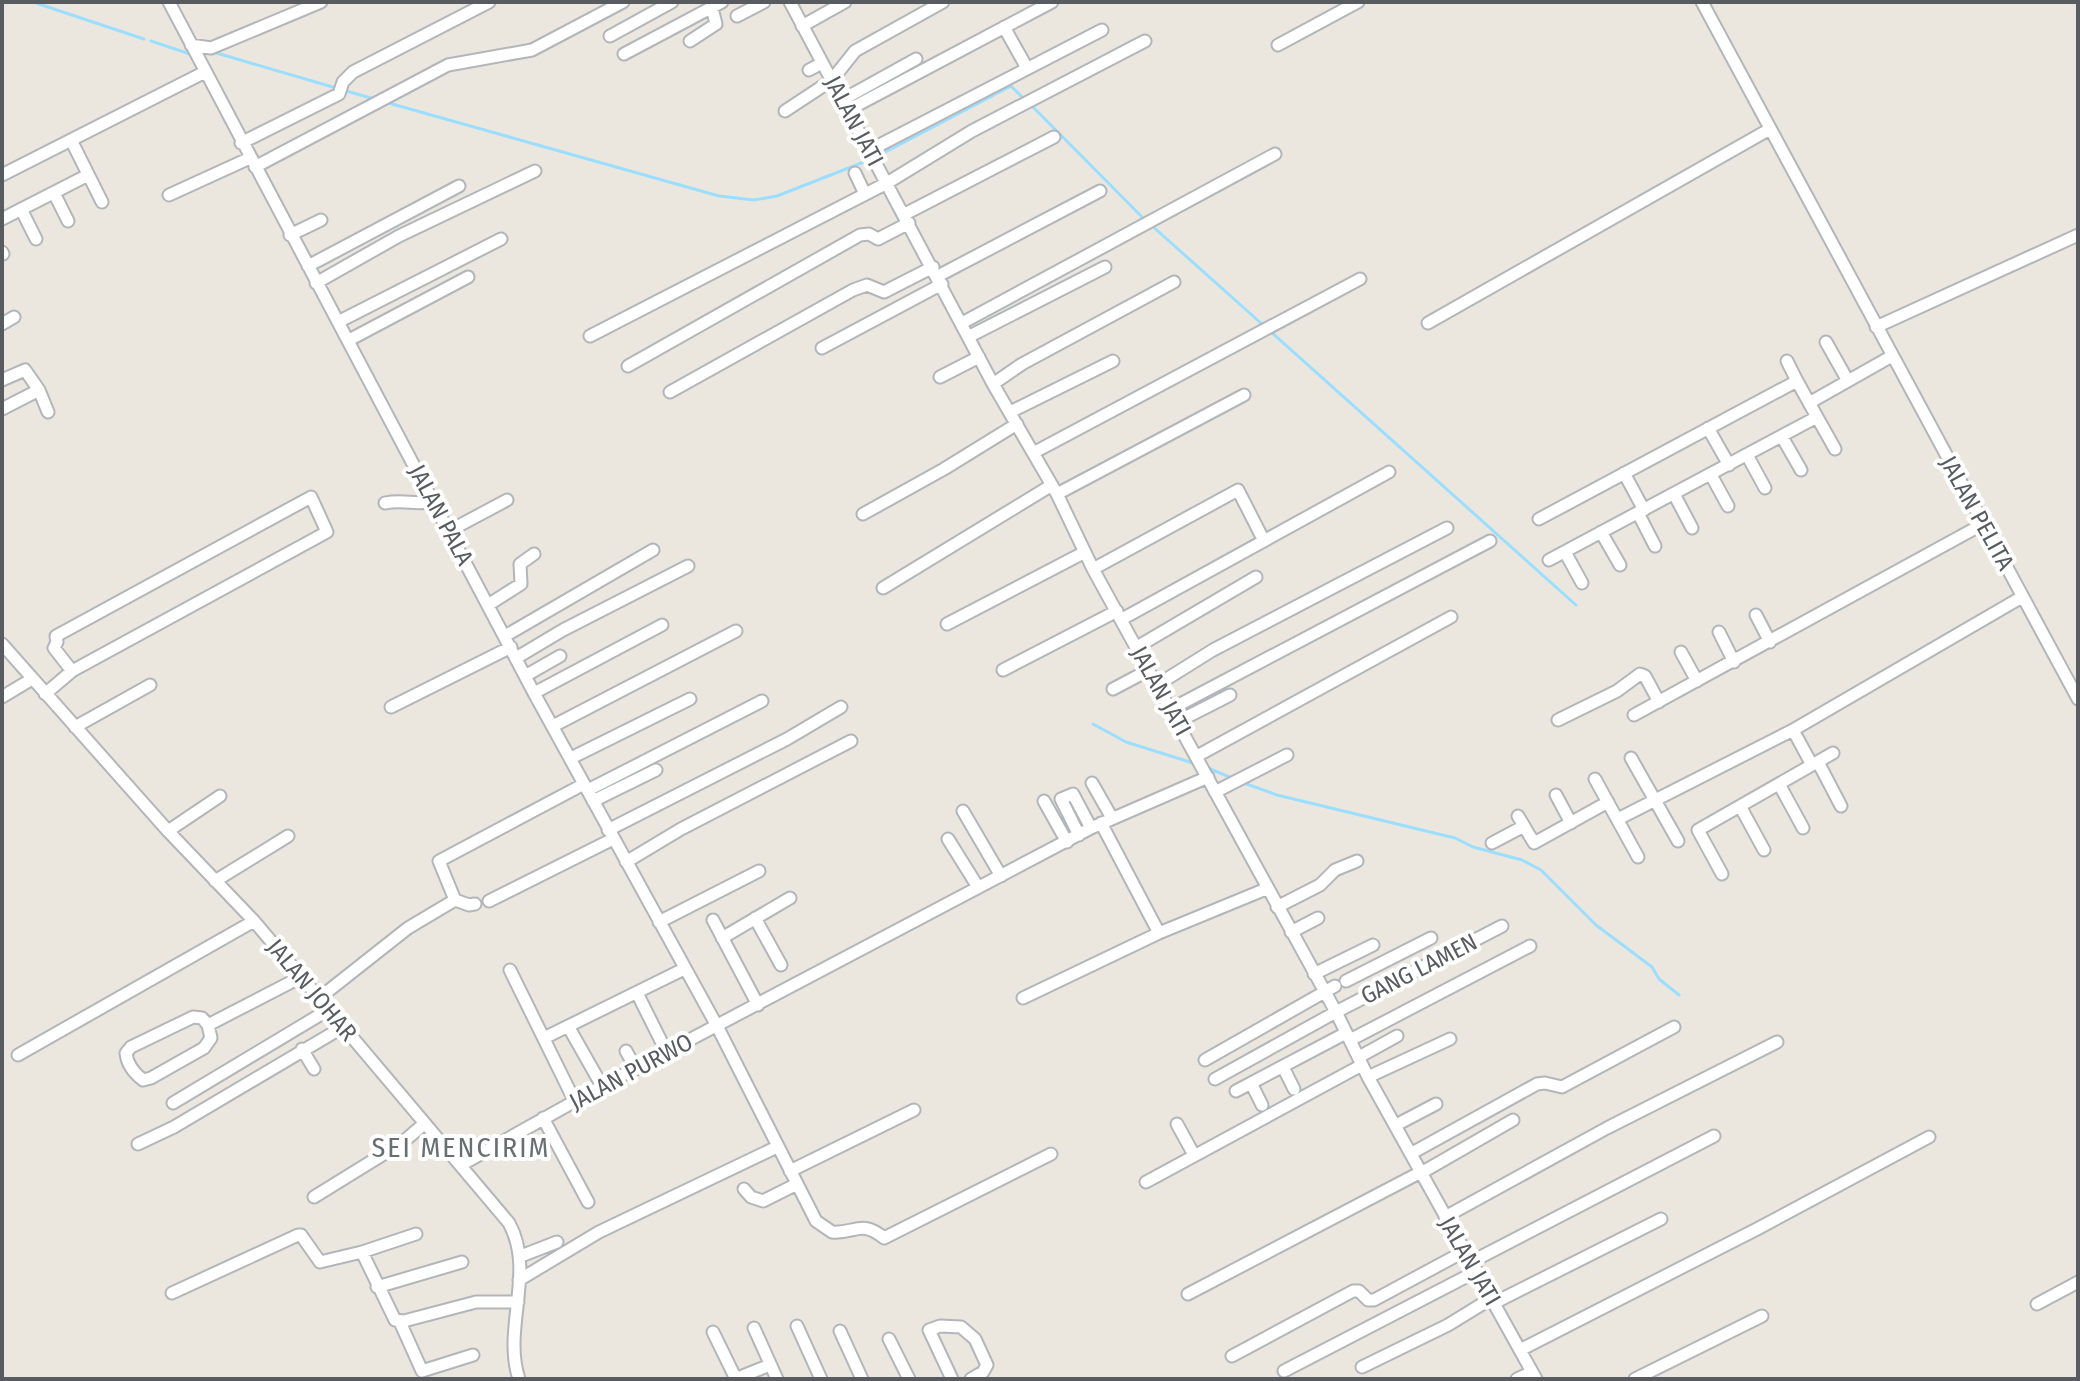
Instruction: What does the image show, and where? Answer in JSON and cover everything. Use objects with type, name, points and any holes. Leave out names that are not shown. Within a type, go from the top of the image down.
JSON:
[{"type":"street","name":"JALAN PALA","points":[[169,2],[534,693],[717,1026],[816,1221],[826,1230],[838,1233],[863,1227],[874,1230],[884,1238],[1051,1154]]},
{"type":"street","points":[[191,45],[211,48],[321,2]]},
{"type":"street","points":[[241,143],[341,88],[353,72],[489,2]]},
{"type":"street","points":[[169,195],[252,162],[448,65],[532,50],[623,2]]},
{"type":"street","points":[[610,36],[672,2]]},
{"type":"street","points":[[737,16],[764,2]]},
{"type":"street","name":"JALAN JATI","points":[[790,2],[993,384],[1054,490],[1093,569],[1202,766],[1220,789],[1266,889],[1314,974],[1335,986],[1336,1012],[1368,1077],[1534,1375]]},
{"type":"street","points":[[802,26],[845,2]]},
{"type":"street","points":[[785,111],[832,80],[855,51],[943,2]]},
{"type":"street","points":[[845,105],[1052,2]]},
{"type":"street","points":[[1278,45],[1358,2]]},
{"type":"street","name":"JALAN PELITA","points":[[1702,2],[2078,699]]},
{"type":"street","points":[[690,41],[716,24],[717,5]]},
{"type":"street","points":[[624,54],[717,5]]},
{"type":"street","points":[[1004,27],[1027,68]]},
{"type":"street","points":[[870,152],[1102,30]]},
{"type":"street","points":[[590,336],[887,183],[972,131],[1145,41]]},
{"type":"street","points":[[845,105],[916,59]]},
{"type":"street","points":[[809,70],[822,63]]},
{"type":"street","points":[[2,175],[205,72]]},
{"type":"street","points":[[1428,323],[1770,129]]},
{"type":"street","points":[[628,366],[860,235],[869,234],[878,239],[907,218],[1054,137]]},
{"type":"street","points":[[71,140],[102,202]]},
{"type":"street","points":[[962,323],[1275,154]]},
{"type":"street","points":[[316,283],[399,236],[535,171]]},
{"type":"street","points":[[855,173],[865,194]]},
{"type":"street","points":[[2,219],[88,175]]},
{"type":"street","points":[[308,266],[459,186]]},
{"type":"street","points":[[822,348],[937,276],[1100,191]]},
{"type":"street","points":[[54,193],[68,221]]},
{"type":"street","points":[[21,209],[36,239]]},
{"type":"street","points":[[290,235],[321,220]]},
{"type":"street","points":[[1876,327],[2078,235]]},
{"type":"street","points":[[338,322],[501,239]]},
{"type":"street","points":[[968,337],[1105,267]]},
{"type":"street","points":[[670,392],[853,290],[867,285],[884,292],[937,276]]},
{"type":"street","points":[[349,340],[468,277]]},
{"type":"street","points":[[1033,453],[1360,279]]},
{"type":"street","points":[[993,384],[1022,364],[1174,282]]},
{"type":"street","points":[[2,324],[14,317]]},
{"type":"street","points":[[1826,342],[1848,381]]},
{"type":"street","points":[[1809,403],[1892,356]]},
{"type":"street","points":[[940,377],[979,357]]},
{"type":"street","points":[[1010,412],[1113,361]]},
{"type":"street","points":[[1787,361],[1835,449]]},
{"type":"street","points":[[2,380],[25,370],[39,390],[48,412]]},
{"type":"street","points":[[1539,519],[1797,381]]},
{"type":"street","points":[[2,409],[39,390]]},
{"type":"street","points":[[883,588],[1054,490],[1244,395]]},
{"type":"street","points":[[1549,560],[1817,417]]},
{"type":"street","points":[[863,514],[1017,424]]},
{"type":"street","points":[[1708,428],[1729,465]]},
{"type":"street","points":[[1782,437],[1801,470]]},
{"type":"street","points":[[1747,455],[1765,488]]},
{"type":"street","points":[[1003,670],[1120,615],[1389,472]]},
{"type":"street","points":[[1624,473],[1655,546]]},
{"type":"street","points":[[1711,475],[1728,506]]},
{"type":"street","points":[[1093,569],[1238,490],[1264,541]]},
{"type":"street","points":[[1674,494],[1692,528]]},
{"type":"street","points":[[45,694],[72,671],[327,532],[311,497],[56,636],[54,648],[72,671]]},
{"type":"street","points":[[449,531],[507,500]]},
{"type":"street","points":[[385,503],[433,501]]},
{"type":"street","points":[[1634,715],[1983,524]]},
{"type":"street","points":[[1157,685],[1213,650],[1447,528]]},
{"type":"street","points":[[1601,532],[1620,565]]},
{"type":"street","points":[[1171,709],[1490,541]]},
{"type":"street","points":[[391,707],[511,647],[653,550]]},
{"type":"street","points":[[947,624],[1085,552]]},
{"type":"street","points":[[1565,552],[1582,583]]},
{"type":"street","points":[[488,605],[521,584],[520,564],[534,554]]},
{"type":"street","points":[[511,647],[563,630],[688,566]]},
{"type":"street","points":[[1137,647],[1256,577]]},
{"type":"street","points":[[1618,819],[1793,730],[2022,597]]},
{"type":"street","points":[[1756,615],[1770,642]]},
{"type":"street","name":"JALAN PURWO","points":[[461,1165],[602,1086],[1067,842],[1202,766],[1451,617]]},
{"type":"street","points":[[534,693],[662,625]]},
{"type":"street","points":[[553,726],[736,631]]},
{"type":"street","points":[[1719,632],[1734,662]]},
{"type":"street","name":"JALAN JOHAR","points":[[2,644],[168,831],[254,921],[509,1223],[521,1256],[514,1351],[519,1379]]},
{"type":"street","points":[[1681,652],[1697,681]]},
{"type":"street","points":[[525,676],[560,656]]},
{"type":"street","points":[[1113,689],[1149,670]]},
{"type":"street","points":[[1558,720],[1617,691],[1640,674],[1645,676],[1659,702]]},
{"type":"street","points":[[2,697],[32,679]]},
{"type":"street","points":[[75,727],[150,685]]},
{"type":"street","points":[[1177,722],[1230,695]]},
{"type":"street","points":[[571,758],[690,699]]},
{"type":"street","points":[[475,904],[455,900],[439,861],[588,792],[762,701]]},
{"type":"street","points":[[489,901],[841,707]]},
{"type":"street","points":[[1793,730],[1841,806]]},
{"type":"street","points":[[626,862],[681,829],[851,741]]},
{"type":"street","points":[[1722,874],[1698,830],[1833,753]]},
{"type":"street","points":[[1220,789],[1287,755]]},
{"type":"street","points":[[1631,758],[1678,841]]},
{"type":"street","points":[[588,792],[656,770]]},
{"type":"street","points":[[1595,779],[1638,857]]},
{"type":"street","points":[[1092,783],[1101,823],[1159,933]]},
{"type":"street","points":[[1779,784],[1803,828]]},
{"type":"street","points":[[1079,835],[1061,799],[1073,794],[1101,823]]},
{"type":"street","points":[[1556,795],[1571,823]]},
{"type":"street","points":[[168,831],[220,796]]},
{"type":"street","points":[[1044,801],[1067,842]]},
{"type":"street","points":[[1492,843],[1521,821],[1534,843],[1608,802]]},
{"type":"street","points":[[1740,806],[1764,850]]},
{"type":"street","points":[[963,811],[1001,876]]},
{"type":"street","points":[[215,881],[288,836]]},
{"type":"street","points":[[948,839],[978,887]]},
{"type":"street","points":[[1277,907],[1320,885],[1335,870],[1357,861]]},
{"type":"street","points":[[659,922],[759,871]]},
{"type":"street","points":[[1023,998],[1159,933],[1266,889]]},
{"type":"street","points":[[722,938],[790,898]]},
{"type":"street","points":[[318,999],[408,928],[455,900]]},
{"type":"street","points":[[755,918],[781,965]]},
{"type":"street","points":[[1291,932],[1318,918]]},
{"type":"street","points":[[713,920],[758,1005]]},
{"type":"street","points":[[18,1055],[254,921]]},
{"type":"street","name":"GANG LAMEN","points":[[1215,1079],[1502,926]]},
{"type":"street","points":[[1205,1060],[1335,986],[1431,938]]},
{"type":"street","points":[[1314,974],[1373,945]]},
{"type":"street","points":[[1236,1091],[1530,946]]},
{"type":"street","points":[[544,1038],[684,969]]},
{"type":"street","points":[[510,970],[575,1102]]},
{"type":"street","points":[[208,1025],[299,978]]},
{"type":"street","points":[[637,993],[667,1053]]},
{"type":"street","points":[[173,1103],[328,1010]]},
{"type":"street","points":[[193,1017],[202,1018],[208,1025],[211,1038],[204,1048],[151,1078],[143,1080],[126,1058],[131,1047],[193,1017]]},
{"type":"street","points":[[568,1026],[602,1086]]},
{"type":"street","points":[[138,1144],[174,1127],[343,1027]]},
{"type":"street","points":[[1412,1153],[1537,1084],[1562,1087],[1674,1027]]},
{"type":"street","points":[[1146,1182],[1361,1061],[1397,1036]]},
{"type":"street","points":[[1368,1077],[1450,1039]]},
{"type":"street","points":[[1445,1217],[1607,1128],[1777,1042]]},
{"type":"street","points":[[302,1049],[314,1069]]},
{"type":"street","points":[[626,1051],[636,1069]]},
{"type":"street","points":[[1283,1067],[1294,1089]]},
{"type":"street","points":[[1251,1083],[1262,1105]]},
{"type":"street","points":[[1396,1125],[1436,1104]]},
{"type":"street","points":[[790,1171],[914,1110]]},
{"type":"street","points":[[543,1118],[588,1202]]},
{"type":"street","points":[[1188,1294],[1421,1172],[1513,1120]]},
{"type":"street","points":[[314,1197],[403,1142],[424,1124]]},
{"type":"street","points":[[1177,1124],[1194,1155]]},
{"type":"street","points":[[1284,1371],[1471,1262],[1714,1136]]},
{"type":"street","points":[[1520,1350],[1929,1137]]},
{"type":"street","points":[[519,1280],[599,1232],[777,1147]]},
{"type":"street","points":[[744,1189],[751,1197],[763,1201],[797,1184]]},
{"type":"street","points":[[1362,1367],[1661,1219]]},
{"type":"street","points":[[172,1293],[298,1235],[320,1262],[416,1234]]},
{"type":"street","points":[[521,1256],[557,1242]]},
{"type":"street","points":[[362,1252],[377,1287],[395,1320],[400,1322],[422,1371],[473,1355]]},
{"type":"street","points":[[377,1287],[462,1262]]},
{"type":"street","points":[[1232,1356],[1353,1291],[1374,1300],[1471,1262]]},
{"type":"street","points":[[2037,1304],[2078,1282]]},
{"type":"street","points":[[400,1322],[476,1302],[518,1302]]},
{"type":"street","points":[[1635,1379],[1762,1316]]},
{"type":"street","points":[[797,1326],[821,1379]]},
{"type":"street","points":[[952,1379],[929,1330],[940,1326],[961,1327],[975,1339],[987,1365],[983,1372],[971,1379]]},
{"type":"street","points":[[754,1328],[777,1379]]},
{"type":"street","points":[[840,1331],[862,1379]]},
{"type":"street","points":[[713,1332],[735,1379],[770,1365]]},
{"type":"street","points":[[889,1339],[909,1379]]},
{"type":"street","points":[[1517,1379],[1534,1375]]},
{"type":"waterway","points":[[33,2],[144,39]]},
{"type":"waterway","points":[[151,41],[190,54]]},
{"type":"waterway","points":[[213,52],[336,88]]},
{"type":"waterway","points":[[876,157],[1011,86],[1025,100]]},
{"type":"waterway","points":[[343,90],[374,99]]},
{"type":"waterway","points":[[385,102],[719,196],[754,200],[777,196],[869,160]]},
{"type":"waterway","points":[[1031,105],[1144,219]]},
{"type":"waterway","points":[[1150,224],[1263,325]]},
{"type":"waterway","points":[[1269,330],[1576,605]]},
{"type":"waterway","points":[[1093,724],[1126,742],[1193,763]]},
{"type":"waterway","points":[[1208,768],[1234,779]]},
{"type":"waterway","points":[[1241,782],[1277,795],[1455,838],[1473,847],[1522,860],[1541,870],[1596,925],[1652,967],[1659,979],[1679,995]]},
{"type":"district","name":"SEI MENCIRIM","points":[[461,1147]]}]
